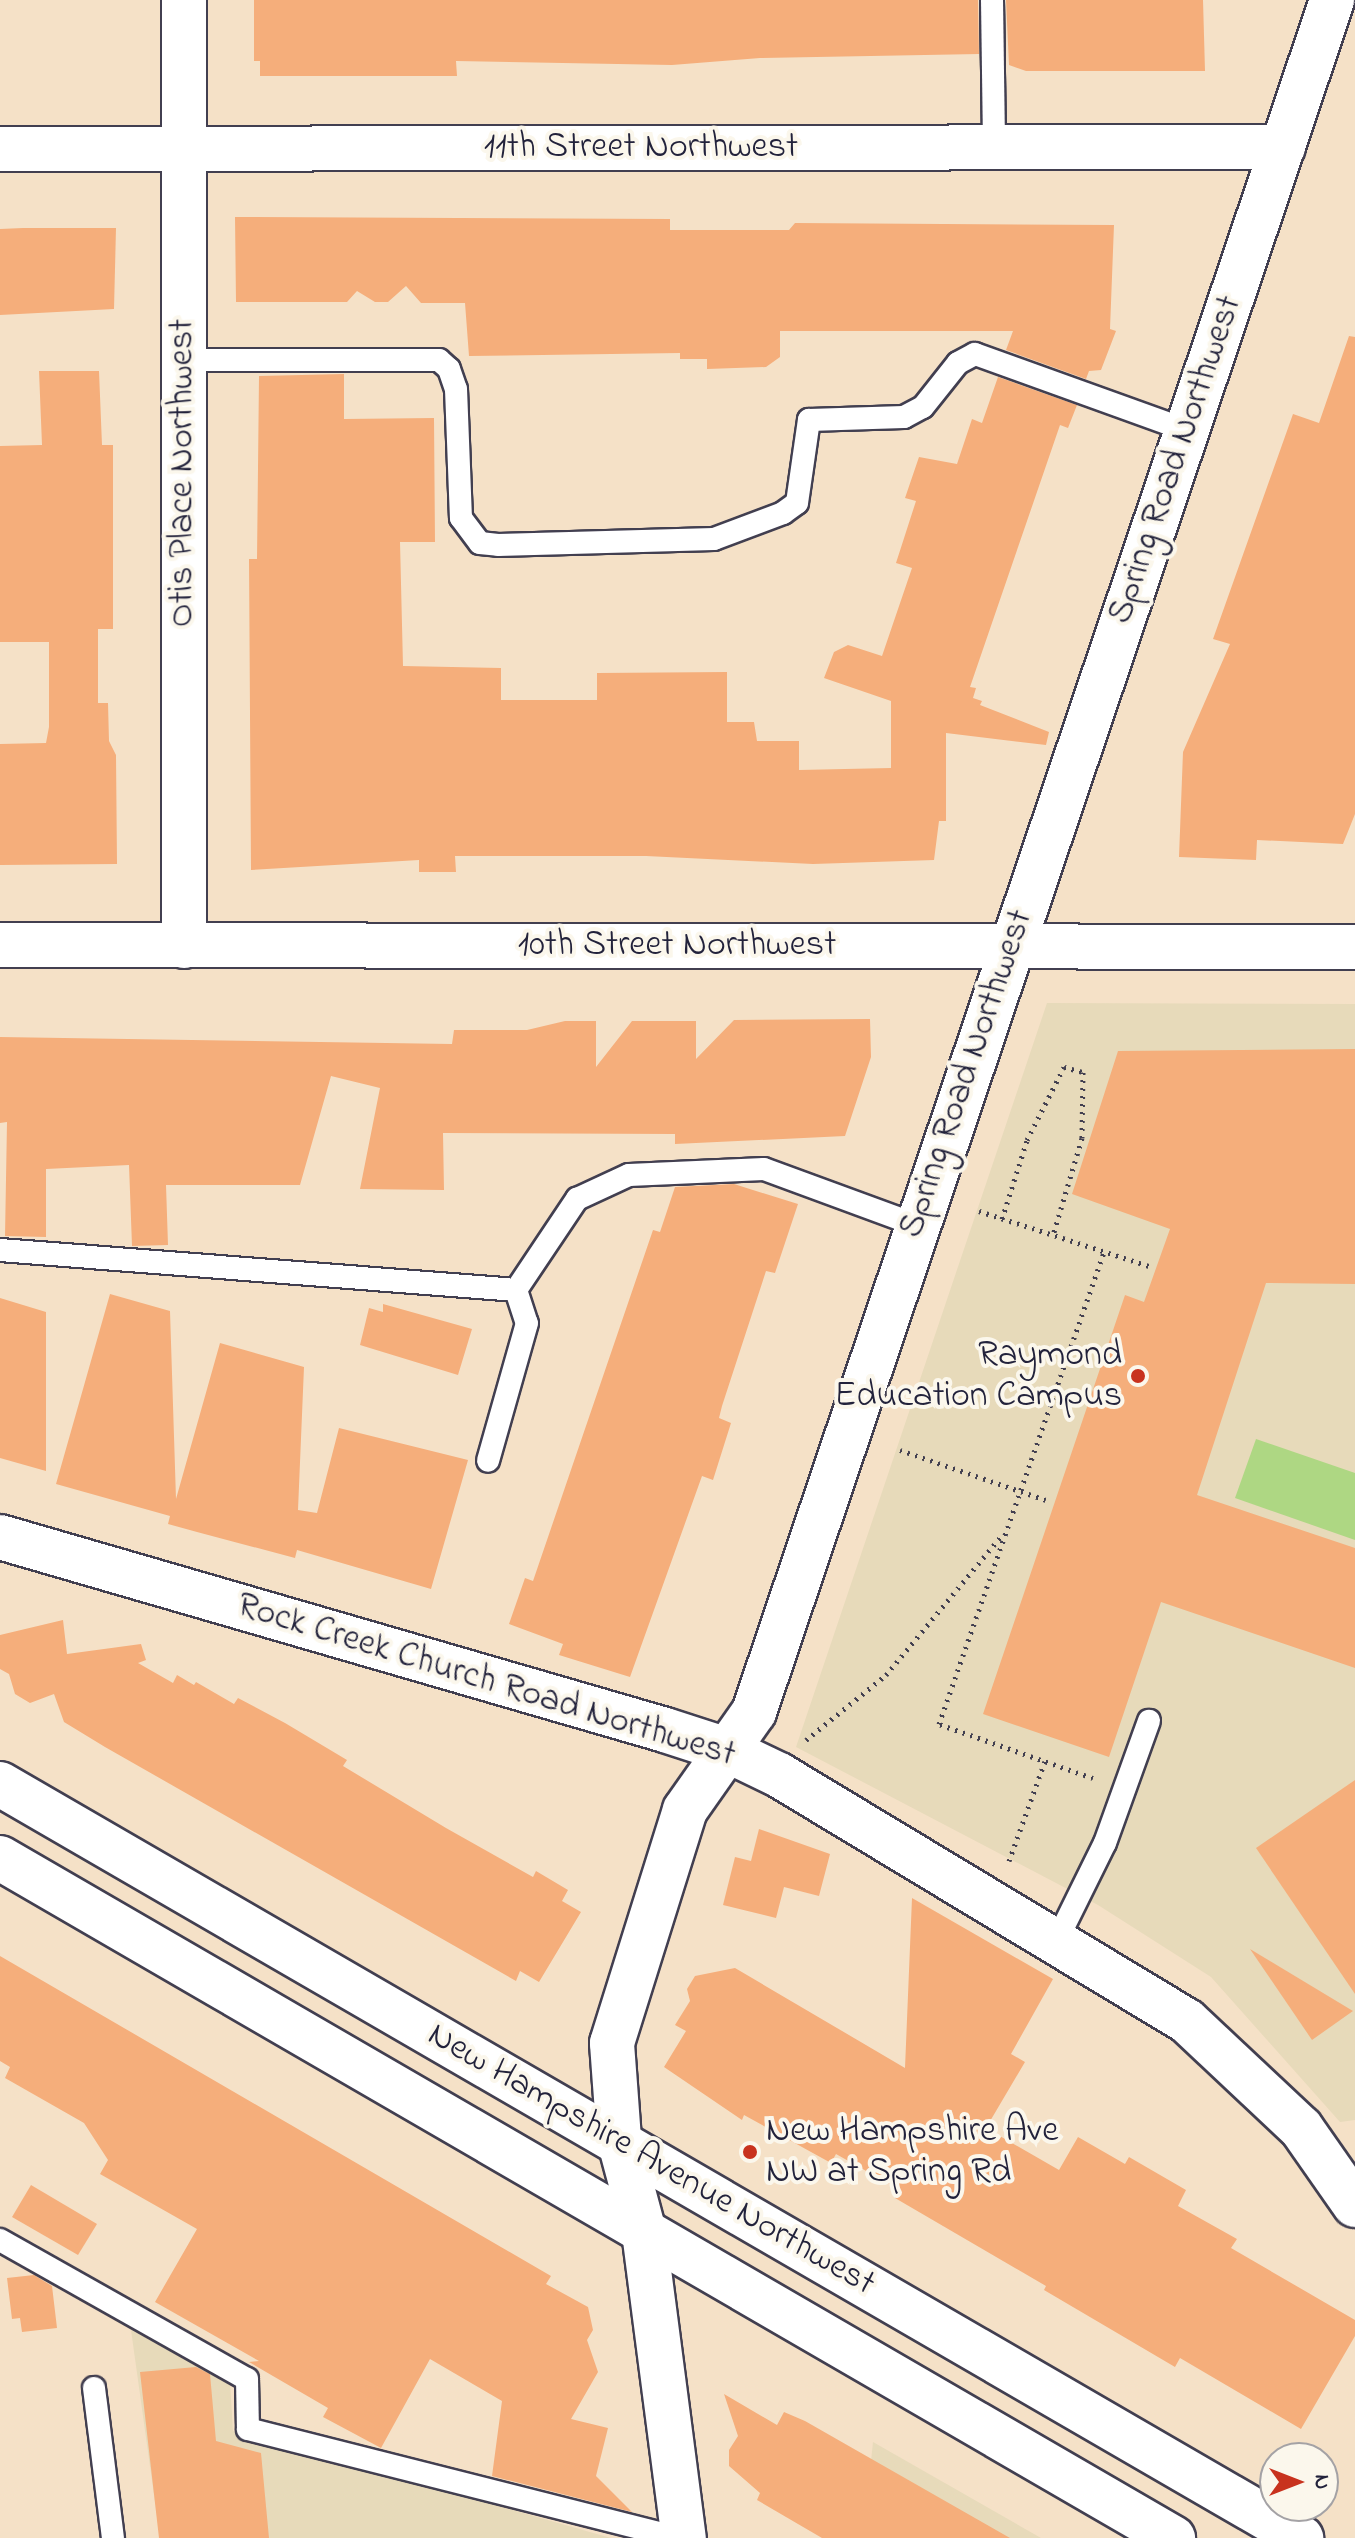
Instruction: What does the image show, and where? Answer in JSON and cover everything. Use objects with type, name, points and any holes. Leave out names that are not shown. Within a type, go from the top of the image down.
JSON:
[{"type":"street","name":"Otis Place Northwest","points":[[184,0],[184,946]]},
{"type":"street","name":"Spring Road Northwest","points":[[681,2538],[644,2232],[619,2139],[612,2043],[685,1810],[754,1712],[1332,0]]},
{"type":"street","name":"11th Street Northwest","points":[[0,149],[1283,147]]},
{"type":"street","name":"10th Street Northwest","points":[[0,945],[1355,947]]},
{"type":"street","name":"Rock Creek Church Road Northwest","points":[[0,1537],[727,1750],[1057,1940],[1187,2021],[1301,2128],[1351,2192]]},
{"type":"street","name":"New Hampshire Avenue Northwest","points":[[0,1784],[619,2139],[1301,2538]]},
{"type":"street","name":"New Hampshire Avenue Northwest","points":[[0,1858],[1173,2538]]},
{"type":"lane","points":[[992,0],[994,148]]},
{"type":"lane","points":[[184,360],[439,360],[449,369],[456,389],[461,518],[480,543],[498,545],[714,539],[783,513],[797,503],[809,420],[904,417],[923,407],[958,363],[975,354],[1186,430]]},
{"type":"lane","points":[[516,1290],[577,1199],[629,1175],[764,1169],[916,1225]]},
{"type":"lane","points":[[0,1250],[516,1290]]},
{"type":"lane","points":[[488,1461],[527,1323],[516,1290]]},
{"type":"lane","points":[[1057,1940],[1105,1843],[1149,1721]]},
{"type":"lane","points":[[0,2240],[247,2379],[248,2429],[681,2538]]},
{"type":"lane","points":[[94,2388],[113,2538]]},
{"type":"path","points":[[1002,1219],[1027,1140],[1064,1067],[1083,1072],[1082,1138],[1053,1235]]},
{"type":"path","points":[[979,1211],[1149,1266]]},
{"type":"path","points":[[1104,1252],[939,1724],[1124,1789]]},
{"type":"path","points":[[900,1450],[1046,1500]]},
{"type":"path","points":[[802,1743],[886,1675],[958,1594],[1008,1528]]},
{"type":"path","points":[[1009,1861],[1045,1761]]},
{"type":"shaded area","name":"Raymond Education Campus","points":[[1047,1003],[1355,1004],[1355,2120],[1340,2122],[1211,1977],[1098,1905],[796,1747]]},
{"type":"shaded area","points":[[131,2330],[230,2382],[233,2431],[611,2538],[160,2538]]},
{"type":"shaded area","points":[[873,2442],[1041,2538],[863,2538]]},
{"type":"green space","points":[[1256,1439],[1355,1473],[1355,1540],[1235,1498]]},
{"type":"building","points":[[254,0],[978,0],[979,54],[760,58],[672,65],[456,61],[457,76],[260,76],[260,61],[254,61]]},
{"type":"building","points":[[1006,0],[1203,0],[1205,71],[1026,71],[1009,65]]},
{"type":"building","points":[[235,217],[670,219],[670,230],[789,230],[795,223],[1114,225],[1110,329],[1116,331],[1101,370],[1089,371],[1086,379],[1006,350],[1013,331],[780,331],[780,357],[766,367],[707,369],[707,359],[680,359],[680,353],[469,356],[465,303],[421,303],[406,286],[388,302],[375,302],[357,291],[347,302],[236,302]]},
{"type":"building","points":[[116,228],[114,309],[0,315],[0,229]]},
{"type":"building","points":[[1349,336],[1355,337],[1355,814],[1343,844],[1257,840],[1256,860],[1179,857],[1183,752],[1230,644],[1213,639],[1293,414],[1319,423]]},
{"type":"building","points":[[39,371],[99,371],[102,445],[113,445],[113,629],[98,629],[98,703],[108,703],[109,741],[116,755],[117,864],[0,865],[0,744],[46,743],[49,727],[49,642],[0,642],[0,446],[42,445]]},
{"type":"building","points":[[344,374],[344,419],[434,418],[435,542],[400,542],[403,666],[501,668],[501,700],[597,700],[597,673],[727,672],[727,722],[754,722],[757,741],[799,741],[799,770],[891,768],[891,701],[824,678],[834,652],[848,645],[882,656],[912,568],[896,563],[916,501],[905,498],[919,457],[957,464],[972,419],[982,423],[998,377],[1077,405],[1068,428],[1060,425],[970,687],[976,688],[973,698],[982,701],[980,705],[1049,732],[1046,745],[946,733],[946,821],[939,821],[934,860],[813,864],[646,856],[455,856],[456,872],[419,872],[419,860],[251,870],[249,559],[257,559],[259,376]]},
{"type":"building","points":[[870,1019],[871,1057],[845,1136],[675,1144],[675,1134],[443,1133],[444,1190],[360,1189],[380,1088],[331,1076],[300,1185],[166,1185],[168,1245],[132,1246],[129,1165],[46,1169],[46,1237],[5,1236],[7,1122],[0,1123],[0,1037],[452,1044],[454,1030],[527,1030],[565,1021],[596,1021],[596,1067],[632,1021],[696,1021],[696,1059],[734,1020]]},
{"type":"building","points":[[1355,1049],[1355,1284],[1266,1283],[1197,1495],[1355,1548],[1355,1668],[1161,1602],[1109,1757],[983,1714],[1125,1295],[1144,1302],[1170,1229],[1072,1194],[1118,1051]]},
{"type":"building","points":[[734,1184],[798,1204],[775,1273],[766,1271],[722,1406],[719,1418],[731,1423],[713,1480],[702,1476],[630,1677],[559,1655],[563,1644],[509,1624],[525,1578],[533,1581],[653,1230],[660,1232],[675,1187]]},
{"type":"building","points":[[110,1294],[170,1311],[176,1499],[220,1343],[304,1367],[298,1510],[317,1513],[339,1428],[468,1460],[431,1589],[297,1550],[295,1558],[168,1524],[170,1516],[56,1484]]},
{"type":"building","points":[[0,1298],[46,1312],[46,1471],[0,1458]]},
{"type":"building","points":[[383,1304],[472,1329],[458,1375],[360,1345],[369,1308],[383,1312]]},
{"type":"building","points":[[63,1620],[67,1654],[141,1644],[146,1660],[138,1663],[173,1683],[177,1675],[234,1704],[238,1698],[347,1760],[343,1766],[446,1828],[533,1877],[536,1871],[568,1890],[562,1901],[581,1912],[539,1982],[520,1971],[516,1981],[105,1747],[64,1722],[54,1694],[30,1703],[15,1694],[9,1674],[0,1669],[0,1635]]},
{"type":"building","points":[[1355,1780],[1355,1994],[1256,1848]]},
{"type":"building","points":[[759,1829],[830,1854],[819,1896],[784,1887],[776,1918],[723,1905],[735,1857],[751,1861]]},
{"type":"building","points":[[912,1898],[1053,1979],[1011,2054],[1025,2062],[986,2128],[1059,2170],[1078,2137],[1125,2164],[1129,2157],[1186,2190],[1178,2206],[1237,2239],[1231,2248],[1355,2320],[1355,2336],[1301,2429],[1180,2358],[1175,2367],[1044,2290],[1046,2286],[895,2198],[900,2190],[836,2154],[831,2163],[744,2115],[742,2120],[664,2067],[686,2031],[675,2025],[690,2001],[687,1989],[695,1976],[735,1968],[905,2068]]},
{"type":"building","points":[[1250,1949],[1353,2011],[1312,2040]]},
{"type":"building","points":[[0,1956],[551,2276],[546,2284],[588,2307],[593,2330],[587,2340],[598,2372],[571,2419],[608,2428],[596,2476],[632,2512],[492,2476],[502,2401],[430,2359],[381,2448],[323,2417],[328,2408],[249,2362],[259,2361],[155,2302],[197,2229],[100,2174],[108,2160],[84,2123],[5,2078],[10,2067],[0,2061]]},
{"type":"building","points":[[31,2185],[97,2224],[78,2255],[12,2217]]},
{"type":"building","points":[[34,2275],[52,2286],[57,2328],[22,2332],[20,2318],[12,2319],[7,2278]]},
{"type":"building","points":[[196,2367],[210,2374],[216,2441],[261,2453],[269,2538],[159,2538],[140,2372]]},
{"type":"building","points":[[724,2394],[777,2425],[784,2412],[805,2421],[1010,2538],[822,2538],[757,2500],[760,2493],[729,2466],[729,2450],[738,2436]]},
{"type":"place","name":"Raymond Education Campus","points":[[1138,1376]]},
{"type":"place","name":"New Hampshire Ave NW at Spring Rd","points":[[750,2152]]}]
